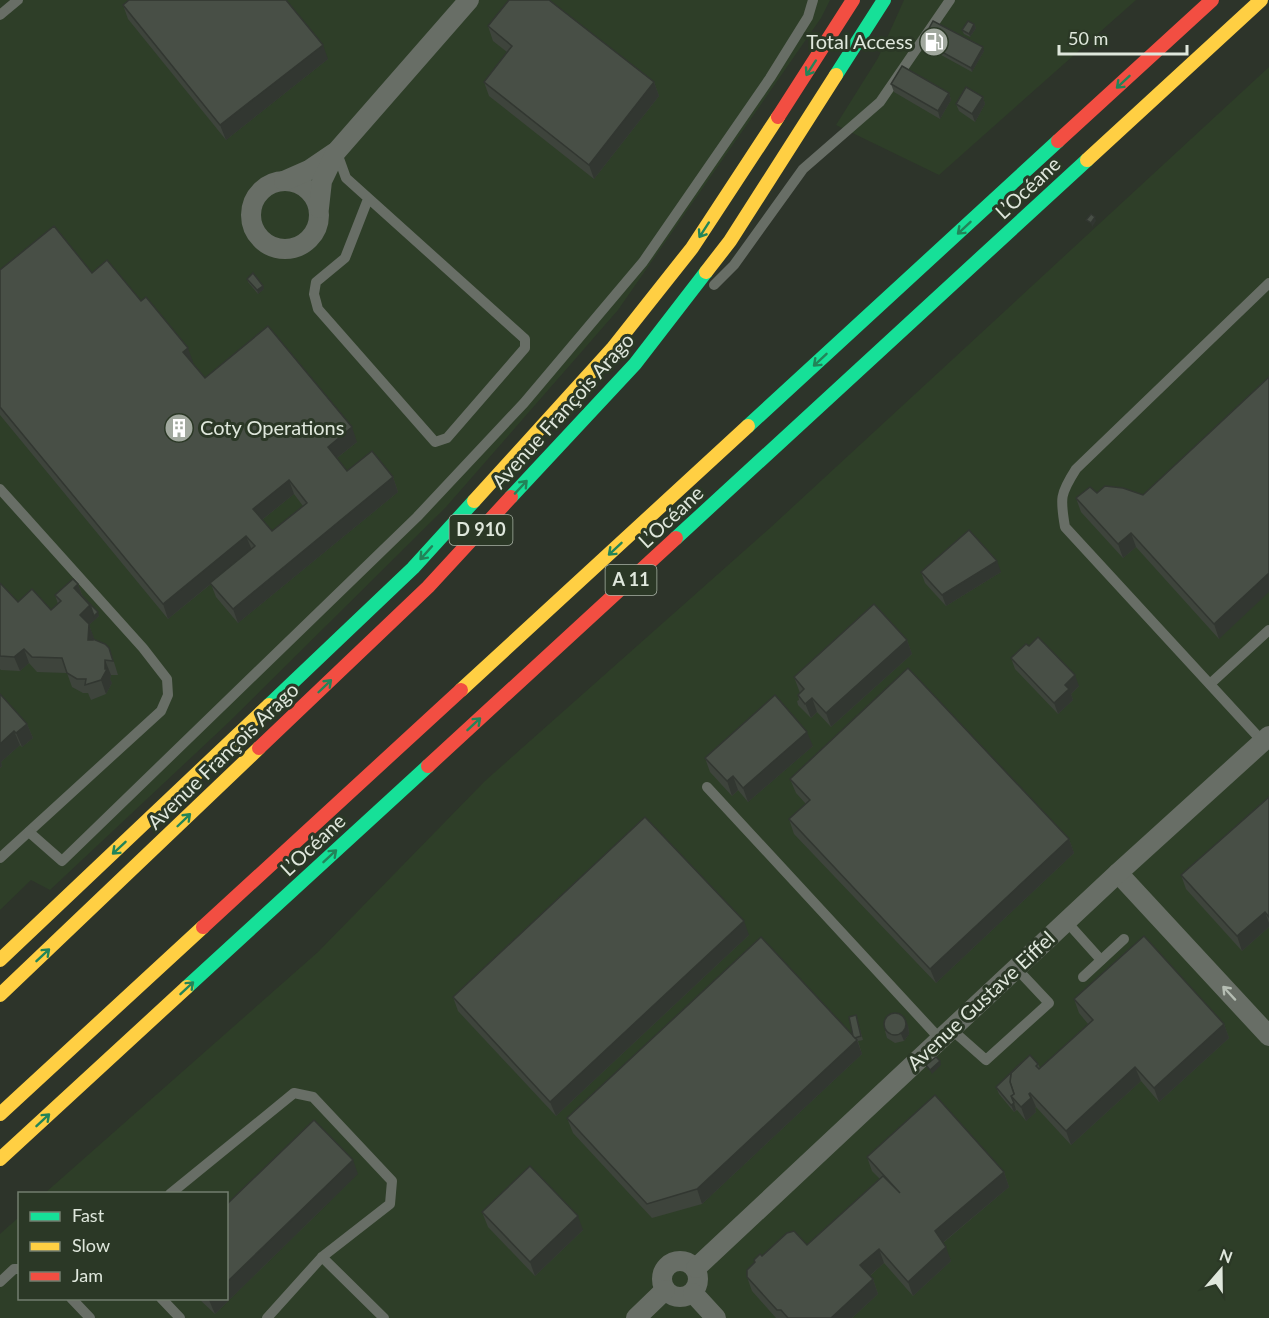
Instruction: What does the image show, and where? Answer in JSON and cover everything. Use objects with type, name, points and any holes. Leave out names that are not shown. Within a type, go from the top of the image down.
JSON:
[{"type":"main road","name":"Avenue François Arago","points":[[0,960],[412,568],[612,349],[692,248],[853,0]]},
{"type":"main road","name":"Avenue François Arago","points":[[0,995],[428,587],[635,364],[730,241],[884,0]]},
{"type":"main road","name":"L’Océane","points":[[0,1114],[1212,0]]},
{"type":"main road","name":"L’Océane","points":[[0,1159],[1261,0]]},
{"type":"street","points":[[336,152],[322,181],[319,221],[315,233],[307,242],[297,247],[279,249],[260,239],[254,231],[251,210],[262,190],[272,183],[284,181],[309,170],[336,152],[469,0]]},
{"type":"street","points":[[284,181],[297,183],[309,190],[319,208]]},
{"type":"street","name":"Avenue Gustave Eiffel","points":[[696,1268],[1066,921],[1266,739]]},
{"type":"street","points":[[1118,873],[1269,1036]]},
{"type":"street","points":[[677,1260],[687,1261],[696,1268],[699,1276],[698,1285],[693,1293],[685,1297],[673,1296],[665,1290],[662,1282],[663,1272],[668,1264],[677,1260]]},
{"type":"street","points":[[636,1318],[665,1290]]},
{"type":"street","points":[[693,1293],[716,1318]]},
{"type":"lane","points":[[0,15],[18,0]]},
{"type":"lane","points":[[28,832],[62,861],[417,517],[524,404],[643,262],[770,78],[808,17],[813,0]]},
{"type":"lane","points":[[839,24],[841,0]]},
{"type":"lane","points":[[635,364],[734,265],[803,169],[880,102],[950,0]]},
{"type":"lane","points":[[336,152],[346,178],[525,339],[525,348],[447,438],[435,442],[318,309],[314,294],[316,282],[345,258],[368,199]]},
{"type":"lane","points":[[1266,739],[1210,684],[1065,527],[1060,502],[1064,488],[1076,469],[1269,283]]},
{"type":"lane","points":[[0,489],[143,648],[167,679],[168,695],[161,711],[0,858]]},
{"type":"lane","points":[[1210,684],[1269,630]]},
{"type":"lane","points":[[707,787],[946,1034],[986,1060],[1049,1003],[1016,968]]},
{"type":"lane","points":[[1066,921],[1101,960]]},
{"type":"lane","points":[[1083,976],[1124,939]]},
{"type":"lane","points":[[172,1192],[294,1093],[313,1097],[392,1181],[390,1204],[322,1257],[267,1318]]},
{"type":"lane","points":[[322,1257],[384,1318]]},
{"type":"lane","points":[[0,1282],[14,1269],[18,1269]]},
{"type":"lane","points":[[72,1300],[90,1318]]},
{"type":"lane","points":[[162,1300],[180,1318]]},
{"type":"shaded area","points":[[0,0],[830,0],[821,18],[618,310],[446,507],[229,722],[50,890],[31,880],[0,910]]},
{"type":"shaded area","points":[[904,0],[1136,0],[939,175],[836,125],[878,58]]},
{"type":"shaded area","points":[[1269,67],[1269,1318],[0,1318],[0,1234],[18,1218],[18,1300],[228,1300],[228,1192],[46,1192],[318,952],[485,781],[770,528]]},
{"type":"building","points":[[129,0],[286,0],[323,45],[220,125],[123,5]]},
{"type":"building","points":[[509,0],[549,0],[654,82],[589,165],[484,82],[512,46],[488,26]]},
{"type":"building","points":[[933,21],[983,47],[971,68],[922,41]]},
{"type":"building","points":[[968,21],[974,24],[969,34],[962,30]]},
{"type":"building","points":[[902,66],[949,93],[938,111],[891,84]]},
{"type":"building","points":[[966,87],[983,97],[972,114],[956,104]]},
{"type":"building","points":[[1091,214],[1095,217],[1091,223],[1086,220]]},
{"type":"building","name":"Coty Operations","points":[[54,226],[92,273],[107,260],[141,301],[146,297],[188,348],[183,352],[205,378],[268,326],[352,427],[328,447],[347,471],[372,451],[393,477],[233,609],[210,583],[255,546],[246,536],[163,604],[0,407],[0,270]],"holes":[[[289,480],[307,503],[272,531],[253,509]]]},
{"type":"building","points":[[253,273],[263,286],[257,290],[247,279]]},
{"type":"building","points":[[1269,377],[1269,573],[1214,624],[1131,533],[1118,544],[1076,498],[1090,487],[1097,493],[1105,486],[1123,488],[1143,495]]},
{"type":"building","points":[[969,530],[997,561],[942,595],[921,572]]},
{"type":"building","points":[[73,579],[78,584],[74,588],[90,605],[80,615],[89,624],[88,640],[93,639],[105,644],[109,648],[113,661],[105,660],[105,669],[107,669],[101,680],[85,685],[86,679],[77,679],[67,673],[62,658],[32,657],[24,649],[14,657],[0,656],[0,583],[18,602],[32,589],[51,610],[61,601],[55,595]]},
{"type":"building","points":[[81,595],[98,612],[94,616],[90,605]]},
{"type":"building","points":[[874,604],[907,640],[826,713],[812,698],[805,704],[798,695],[804,689],[794,677]]},
{"type":"building","points":[[1038,637],[1075,675],[1065,685],[1069,689],[1054,703],[1011,658],[1026,644],[1029,646]]},
{"type":"building","points":[[908,668],[1069,839],[930,969],[789,819],[810,800],[790,779]]},
{"type":"building","points":[[0,694],[27,724],[16,733],[14,731],[0,744]]},
{"type":"building","points":[[775,695],[807,732],[743,788],[733,776],[727,781],[705,758]]},
{"type":"building","points":[[1269,797],[1269,917],[1265,912],[1237,936],[1181,875]]},
{"type":"building","points":[[645,817],[744,921],[550,1102],[453,997]]},
{"type":"building","points":[[1144,936],[1224,1024],[1154,1088],[1135,1067],[1066,1131],[1030,1093],[1031,1098],[1021,1107],[1011,1096],[1014,1094],[1010,1082],[1011,1073],[1030,1055],[1038,1064],[1036,1066],[1039,1069],[1093,1020],[1074,999]]},
{"type":"building","points":[[761,937],[857,1040],[697,1189],[647,1204],[567,1118]]},
{"type":"building","points":[[891,1013],[899,1013],[906,1020],[906,1028],[899,1035],[891,1035],[884,1028],[884,1020]]},
{"type":"building","points":[[856,1015],[861,1036],[855,1038],[849,1017]]},
{"type":"building","points":[[936,1057],[940,1061],[930,1070],[926,1065]]},
{"type":"building","points":[[1021,1063],[1011,1073],[1010,1082],[1014,1094],[1011,1096],[1014,1103],[1011,1105],[996,1087]]},
{"type":"building","points":[[935,1095],[1004,1172],[935,1231],[946,1247],[908,1282],[879,1249],[860,1265],[873,1279],[831,1318],[788,1318],[781,1310],[777,1310],[747,1277],[747,1270],[760,1254],[762,1256],[787,1233],[794,1231],[807,1245],[883,1176],[900,1193],[867,1157]]},
{"type":"building","points":[[314,1120],[353,1160],[228,1281],[228,1203]]},
{"type":"building","points":[[530,1166],[578,1216],[530,1262],[482,1212]]},
{"type":"traffic: fast","points":[[836,75],[884,0]]},
{"type":"traffic: fast","points":[[748,426],[1058,141]]},
{"type":"traffic: fast","points":[[676,538],[1087,160]]},
{"type":"traffic: fast","points":[[511,497],[635,364],[706,272]]},
{"type":"traffic: fast","points":[[269,705],[413,568],[474,501]]},
{"type":"traffic: fast","points":[[187,987],[428,766]]},
{"type":"traffic: slow","points":[[1087,160],[1261,0]]},
{"type":"traffic: slow","points":[[706,272],[730,241],[836,75]]},
{"type":"traffic: slow","points":[[474,501],[612,349],[692,248],[778,117]]},
{"type":"traffic: slow","points":[[461,690],[748,426]]},
{"type":"traffic: slow","points":[[0,960],[269,705]]},
{"type":"traffic: slow","points":[[0,995],[259,748]]},
{"type":"traffic: slow","points":[[0,1114],[203,927]]},
{"type":"traffic: slow","points":[[0,1159],[187,987]]},
{"type":"traffic: jam","points":[[778,117],[853,0]]},
{"type":"traffic: jam","points":[[1058,141],[1212,0]]},
{"type":"traffic: jam","points":[[259,748],[428,587],[511,497]]},
{"type":"traffic: jam","points":[[428,766],[676,538]]},
{"type":"traffic: jam","points":[[203,927],[461,690]]},
{"type":"place","name":"Total Access","points":[[934,42]]},
{"type":"place","name":"Coty Operations","points":[[179,428]]}]
